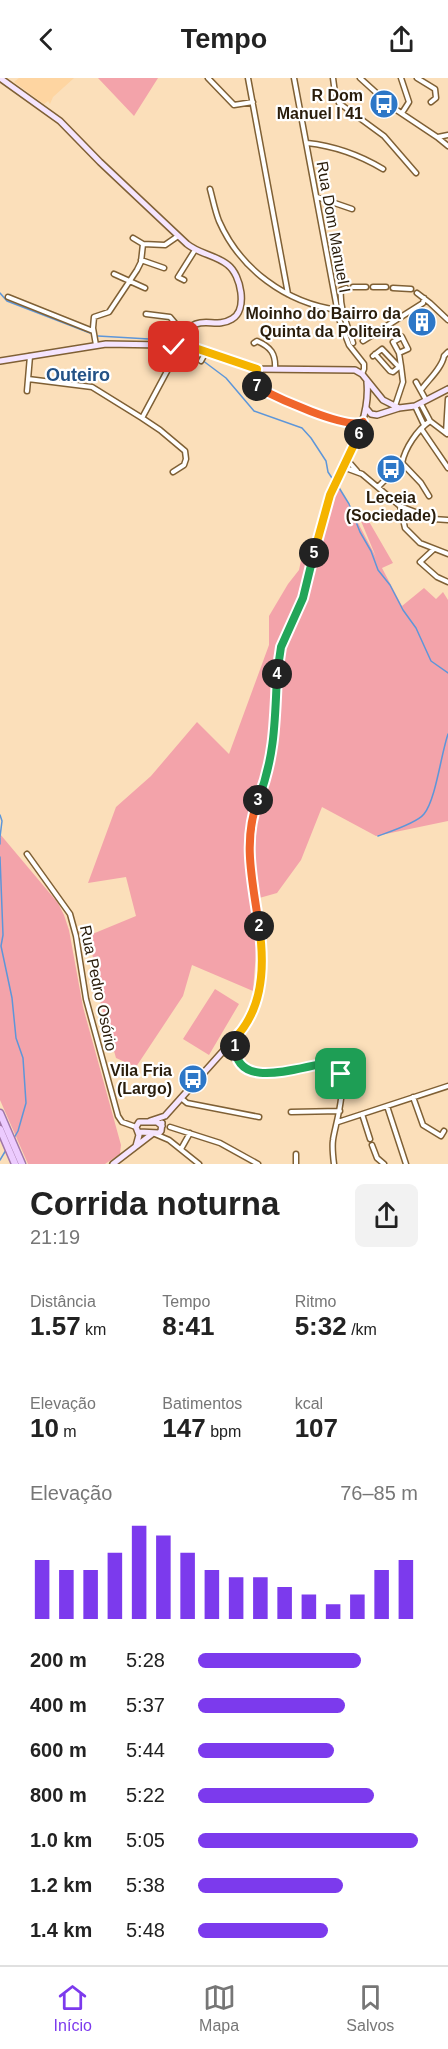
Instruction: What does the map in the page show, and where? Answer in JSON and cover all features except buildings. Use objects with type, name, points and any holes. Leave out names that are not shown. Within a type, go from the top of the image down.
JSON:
[{"type":"main road","points":[[0,78],[60,121],[177,236],[195,250],[232,268],[240,286],[240,306],[236,316],[230,321],[200,322],[186,337],[163,345]]},
{"type":"main road","points":[[186,337],[203,357],[257,369],[350,369],[362,374],[382,398],[397,407]]},
{"type":"main road","points":[[184,352],[186,337]]},
{"type":"main road","points":[[175,349],[177,341]]},
{"type":"main road","points":[[0,361],[96,345],[123,343],[163,345],[184,352],[198,349]]},
{"type":"main road","points":[[113,1164],[136,1146],[160,1132],[165,1116],[171,1108],[234,1039],[250,1018],[259,992],[261,946],[250,864],[249,835],[272,754],[278,659],[303,598],[324,514],[342,467],[361,427],[366,404],[367,382]]},
{"type":"main road","points":[[382,398],[371,397],[366,404],[368,412],[378,414],[397,407],[413,406],[448,389]]},
{"type":"main road","points":[[361,427],[385,406],[382,398]]},
{"type":"main road","points":[[0,1113],[22,1164]]},
{"type":"main road","points":[[150,1121],[165,1116]]},
{"type":"main road","points":[[136,1146],[141,1121],[158,1122],[162,1127]]},
{"type":"main road","points":[[0,1129],[15,1164]]},
{"type":"main road","points":[[138,1129],[154,1134]]},
{"type":"street","points":[[208,78],[234,105],[253,102]]},
{"type":"street","points":[[248,78],[288,294]]},
{"type":"street","name":"Rua Dom Manuel I","points":[[294,78],[338,310],[353,344],[366,362],[362,374]]},
{"type":"street","points":[[333,78],[339,103],[384,136],[416,173]]},
{"type":"street","points":[[360,78],[402,113],[448,146]]},
{"type":"street","points":[[401,78],[409,102],[402,113]]},
{"type":"street","points":[[417,78],[435,89],[436,98],[431,102]]},
{"type":"street","points":[[437,137],[448,135]]},
{"type":"street","points":[[307,143],[327,145],[351,153],[383,169]]},
{"type":"street","points":[[210,189],[219,222],[238,252],[259,275],[288,294],[308,303],[338,310]]},
{"type":"street","points":[[317,197],[352,209]]},
{"type":"street","points":[[133,238],[143,244],[165,245],[177,236]]},
{"type":"street","points":[[96,345],[93,331],[94,317],[109,312],[141,260],[143,244]]},
{"type":"street","points":[[178,277],[195,250]]},
{"type":"street","points":[[141,260],[164,268]]},
{"type":"street","points":[[114,274],[145,288]]},
{"type":"street","points":[[173,275],[184,280]]},
{"type":"street","points":[[353,287],[366,287]]},
{"type":"street","points":[[373,287],[386,287]]},
{"type":"street","points":[[346,288],[341,290],[340,297],[353,344]]},
{"type":"street","points":[[393,288],[411,289]]},
{"type":"street","points":[[417,293],[448,320]]},
{"type":"street","points":[[8,297],[93,331]]},
{"type":"street","points":[[363,341],[423,303],[424,298]]},
{"type":"street","points":[[146,314],[170,317],[186,337]]},
{"type":"street","points":[[254,343],[257,342],[270,348],[275,359],[275,369]]},
{"type":"street","points":[[142,418],[173,360],[175,349]]},
{"type":"street","points":[[382,349],[400,367],[393,372],[390,371],[374,355],[382,349]]},
{"type":"street","points":[[173,360],[184,352]]},
{"type":"street","points":[[421,390],[438,370],[448,352]]},
{"type":"street","points":[[397,407],[403,382],[399,353]]},
{"type":"street","points":[[27,391],[30,355]]},
{"type":"street","points":[[257,369],[255,381],[258,388],[312,412],[361,427]]},
{"type":"street","points":[[28,379],[92,387],[142,418],[185,451],[184,465],[173,472]]},
{"type":"street","points":[[416,382],[421,390],[430,422],[447,433]]},
{"type":"street","points":[[447,433],[448,399]]},
{"type":"street","points":[[413,406],[423,428],[448,468]]},
{"type":"street","points":[[378,487],[402,463],[405,450],[430,422]]},
{"type":"street","points":[[347,456],[357,471],[400,506],[433,519],[448,520]]},
{"type":"street","points":[[402,463],[413,473],[429,496]]},
{"type":"street","points":[[342,467],[357,471]]},
{"type":"street","points":[[400,506],[402,522],[408,532],[420,543],[448,554]]},
{"type":"street","points":[[434,549],[420,562],[437,577],[448,582]]},
{"type":"street","name":"Rua Pedro Osório","points":[[27,854],[70,914],[76,936],[86,999],[118,1116],[122,1122],[138,1129]]},
{"type":"street","points":[[234,1039],[236,1055],[242,1065]]},
{"type":"street","points":[[223,1051],[254,1072],[265,1074],[329,1063],[336,1068],[341,1074],[340,1111],[333,1139],[334,1164]]},
{"type":"street","points":[[338,1122],[448,1086]]},
{"type":"street","points":[[413,1097],[423,1125],[441,1136],[444,1131]]},
{"type":"street","points":[[181,1098],[187,1103],[259,1117]]},
{"type":"street","points":[[387,1106],[406,1164]]},
{"type":"street","points":[[291,1112],[340,1111]]},
{"type":"street","points":[[362,1114],[370,1139]]},
{"type":"street","points":[[162,1127],[169,1140]]},
{"type":"street","points":[[170,1127],[220,1143],[258,1164]]},
{"type":"street","points":[[181,1149],[190,1133]]},
{"type":"street","points":[[154,1134],[169,1140],[199,1164]]},
{"type":"street","points":[[372,1146],[377,1158],[384,1164]]},
{"type":"street","points":[[296,1154],[296,1164]]},
{"type":"shaded area","points":[[19,78],[74,78],[53,97],[50,104],[48,101],[44,104],[14,82]]},
{"type":"shaded area","points":[[98,78],[158,78],[134,116]]},
{"type":"shaded area","points":[[337,483],[376,557],[361,521],[367,518],[393,563],[382,568],[402,606],[424,588],[436,599],[443,592],[448,600],[448,821],[376,836],[322,807],[301,860],[277,893],[252,900],[257,939],[253,991],[192,965],[183,996],[136,1067],[116,1058],[97,990],[90,935],[136,916],[126,877],[88,883],[116,807],[151,776],[197,722],[229,754],[269,645],[269,616],[299,570],[303,551],[310,555]]},
{"type":"shaded area","points":[[0,834],[58,903],[69,930],[83,1007],[121,1145],[120,1154],[105,1164],[28,1164],[0,1100]]},
{"type":"shaded area","points":[[215,989],[239,1004],[209,1055],[183,1039]]},
{"type":"waterway","points":[[0,293],[7,301],[90,333]]},
{"type":"waterway","points":[[98,336],[166,340]]},
{"type":"waterway","points":[[194,354],[226,378],[254,411],[302,428],[326,461],[332,478]]},
{"type":"waterway","points":[[338,486],[349,504],[378,570],[390,585],[403,610],[416,628],[431,661],[448,673]]},
{"type":"waterway","points":[[378,836],[409,824],[424,814],[432,798],[448,734]]},
{"type":"waterway","points":[[0,815],[2,821],[0,837]]},
{"type":"waterway","points":[[0,838],[0,844]]},
{"type":"waterway","points":[[0,857],[3,935],[1,946],[12,998],[16,1038],[23,1058],[26,1103],[14,1138]]},
{"type":"waterway","points":[[0,1160],[6,1150]]},
{"type":"place","name":"R Dom Manuel I 41","points":[[384,104]]},
{"type":"place","name":"Moinho do Bairro da Quinta da Politeira","points":[[422,322]]},
{"type":"place","name":"Leceia (Sociedade)","points":[[391,469]]},
{"type":"place","name":"Vila Fria (Largo)","points":[[193,1079]]},
{"type":"district","name":"Outeiro","points":[[78,375]]},
{"type":"route","points":[[174,347],[180,353],[198,349],[257,369],[255,381],[258,388],[280,399],[351,424],[363,422],[362,429],[330,495],[303,598],[278,659],[272,754],[249,835],[250,864],[261,946],[259,992],[250,1018],[234,1039],[238,1059],[242,1065],[254,1072],[265,1074],[290,1071],[329,1063],[341,1074]]}]
